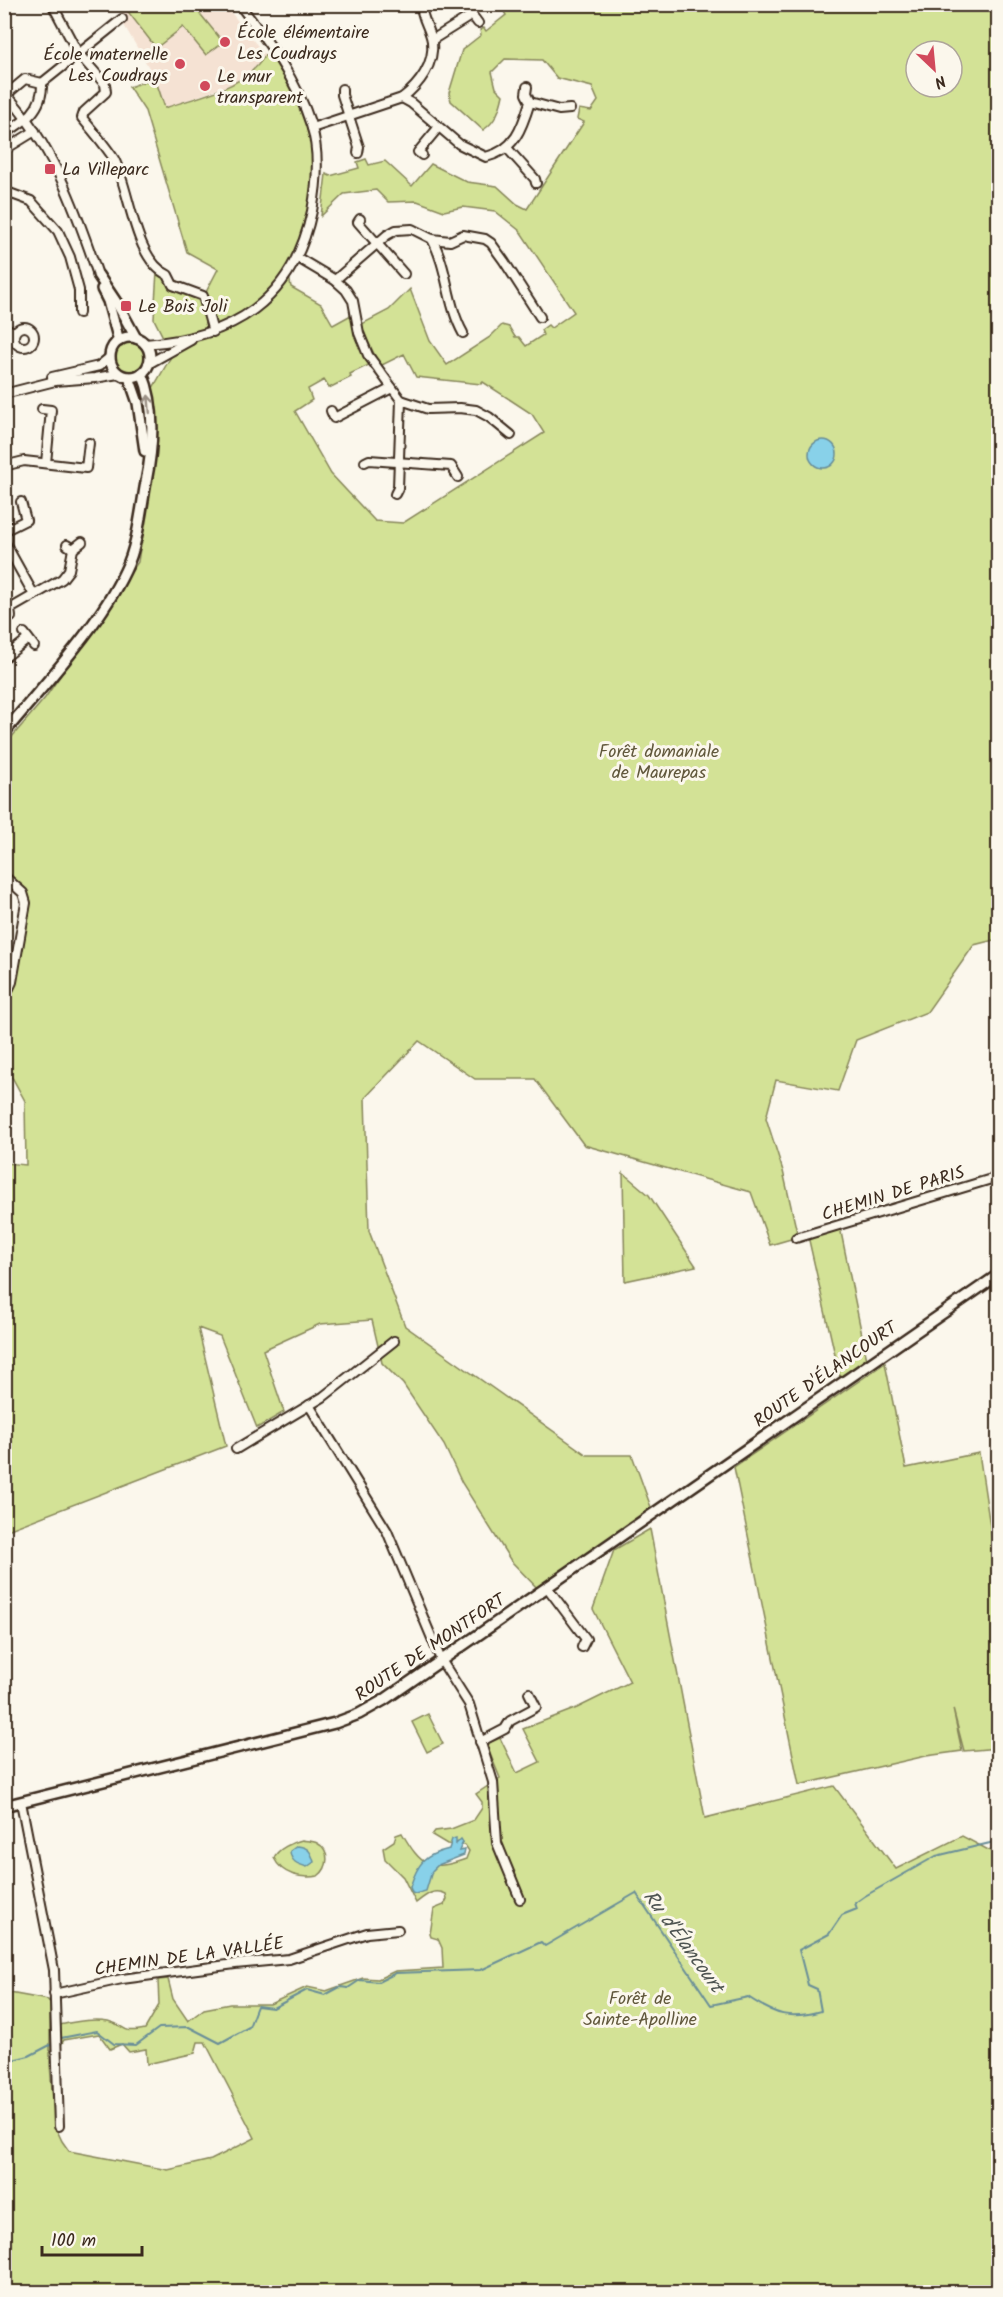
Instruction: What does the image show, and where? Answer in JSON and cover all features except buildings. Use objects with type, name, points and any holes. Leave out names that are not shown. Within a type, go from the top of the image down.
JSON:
[{"type":"street","points":[[52,4],[78,53],[105,84],[106,92],[84,112],[82,118],[114,160],[143,246],[162,272],[168,275],[173,285],[202,296],[213,332]]},
{"type":"street","points":[[145,344],[200,336],[255,311],[274,292],[297,258],[309,225],[317,188],[312,128],[298,88],[282,60],[239,4]]},
{"type":"street","points":[[312,128],[402,98],[414,88],[425,74],[431,54],[432,40],[421,12],[421,4]]},
{"type":"street","points":[[432,40],[472,15],[478,23]]},
{"type":"street","points":[[42,83],[122,19]]},
{"type":"street","points":[[42,83],[25,79],[6,93],[35,131],[68,191],[108,301],[119,341]]},
{"type":"street","points":[[4,134],[27,119],[36,109],[43,95],[42,83]]},
{"type":"street","points":[[402,98],[459,144],[486,157],[507,148],[520,131],[530,102],[526,94],[527,87]]},
{"type":"street","points":[[342,89],[359,147],[358,153]]},
{"type":"street","points":[[530,102],[559,110],[570,109]]},
{"type":"street","points":[[422,155],[418,152],[438,128]]},
{"type":"street","points":[[4,150],[35,131]]},
{"type":"street","points":[[507,148],[536,183]]},
{"type":"street","points":[[4,190],[31,201],[58,231],[70,257],[79,290],[79,313]]},
{"type":"street","points":[[360,219],[358,222],[404,274]]},
{"type":"street","points":[[335,280],[387,235],[403,229],[412,229],[432,239],[450,241]]},
{"type":"street","points":[[440,254],[450,241],[463,235],[474,235],[491,243],[540,317]]},
{"type":"street","points":[[432,239],[440,254],[455,318],[463,333]]},
{"type":"street","points":[[297,258],[335,280],[346,291],[353,301],[359,333],[368,355],[401,400],[429,409],[476,410],[489,417],[511,435]]},
{"type":"street","points":[[98,275],[136,338]]},
{"type":"street","points":[[4,328],[15,332]]},
{"type":"street","points":[[4,394],[37,384],[118,374],[129,377],[146,369],[156,358],[200,336]]},
{"type":"street","points":[[4,733],[95,620],[126,570],[138,527],[151,460],[150,402],[146,369],[150,354],[145,344],[130,337],[119,341],[112,348],[110,357],[112,366],[118,374]]},
{"type":"street","points":[[37,384],[48,378],[99,366],[110,357]]},
{"type":"street","points":[[129,377],[144,428],[147,477]]},
{"type":"street","points":[[331,411],[334,418],[392,388]]},
{"type":"street","points":[[395,494],[398,488],[401,400]]},
{"type":"street","points":[[42,409],[51,410],[46,464]]},
{"type":"street","points":[[4,466],[24,461],[86,468],[89,443]]},
{"type":"street","points":[[365,462],[369,460],[399,461],[451,466],[458,477]]},
{"type":"street","points":[[4,531],[26,520],[21,502]]},
{"type":"street","points":[[4,541],[34,595]]},
{"type":"street","points":[[9,610],[62,579],[69,570],[70,547],[82,542]]},
{"type":"street","points":[[4,658],[26,636],[34,646]]},
{"type":"street","points":[[4,876],[23,892],[26,903],[20,946],[4,999]]},
{"type":"street","name":"CHEMIN DE PARIS","points":[[796,1238],[999,1177]]},
{"type":"street","name":"ROUTE D'ÉLANCOURT","points":[[672,1501],[999,1275]]},
{"type":"street","points":[[236,1449],[323,1397],[394,1341]]},
{"type":"street","points":[[309,1405],[387,1531],[441,1660],[469,1704],[493,1782],[497,1843],[520,1899]]},
{"type":"street","name":"ROUTE DE MONTFORT","points":[[4,1806],[335,1723],[359,1714],[384,1700],[672,1501]]},
{"type":"street","points":[[547,1587],[586,1639],[582,1647]]},
{"type":"street","points":[[480,1742],[505,1729],[510,1721],[536,1707],[529,1693]]},
{"type":"street","points":[[21,1802],[54,1970],[59,2126]]},
{"type":"street","name":"CHEMIN DE LA VALLÉE","points":[[54,1994],[122,1979],[289,1959],[367,1933],[398,1930]]},
{"type":"shaded area","name":"École élémentaire Les Coudrays","points":[[131,5],[225,5],[265,55],[261,62],[238,82],[165,108],[155,78],[118,15]]},
{"type":"green space","points":[[131,5],[193,5],[223,42],[206,55],[183,27],[156,48],[126,9]]},
{"type":"green space","name":"Forêt domaniale de Maurepas","points":[[500,5],[998,5],[998,939],[974,945],[927,1012],[856,1040],[838,1091],[776,1080],[766,1118],[783,1171],[798,1237],[770,1245],[751,1192],[584,1145],[535,1079],[475,1079],[419,1041],[365,1098],[369,1231],[405,1326],[587,1455],[632,1455],[652,1510],[541,1592],[511,1561],[462,1483],[444,1445],[403,1384],[382,1363],[372,1320],[320,1324],[263,1350],[284,1412],[257,1428],[220,1336],[198,1328],[226,1446],[5,1531],[5,1163],[26,1165],[25,1101],[13,1079],[5,1070],[5,990],[24,892],[5,873],[5,745],[45,698],[138,562],[157,436],[153,388],[172,355],[154,319],[157,271],[205,294],[218,269],[187,252],[145,111],[129,87],[155,78],[165,108],[234,83],[246,76],[265,55],[281,65],[309,128],[315,187],[289,275],[291,287],[321,304],[333,325],[351,315],[354,330],[369,365],[329,388],[324,380],[308,389],[312,400],[295,411],[331,474],[375,521],[403,523],[544,433],[532,414],[483,382],[481,384],[416,377],[404,354],[380,366],[360,325],[389,310],[410,289],[430,341],[447,365],[490,337],[502,325],[509,327],[515,337],[519,337],[526,346],[543,335],[541,330],[548,325],[551,328],[574,312],[520,231],[495,211],[463,207],[444,211],[417,201],[388,202],[376,190],[344,194],[321,216],[326,174],[330,176],[359,168],[357,162],[366,159],[369,165],[385,161],[412,186],[431,164],[467,182],[497,186],[517,204],[527,209],[584,122],[577,119],[579,109],[591,111],[598,101],[592,87],[557,78],[542,60],[505,59],[492,72],[496,88],[503,95],[497,115],[483,130],[451,101],[449,93],[462,50],[481,35],[480,30],[484,28],[486,31],[506,15]]},
{"type":"green space","points":[[130,342],[136,343],[144,351],[144,363],[136,371],[130,372],[124,371],[116,363],[115,357],[116,351],[124,343]]},
{"type":"green space","points":[[623,1173],[649,1195],[696,1266],[625,1281]]},
{"type":"green space","points":[[840,1227],[867,1360],[840,1377],[808,1236]]},
{"type":"green space","points":[[885,1363],[906,1468],[979,1453],[998,1580],[998,1748],[964,1751],[953,1709],[962,1751],[926,1756],[799,1785],[734,1467]]},
{"type":"green space","name":"Forêt de Sainte-Apolline","points":[[650,1529],[705,1818],[834,1786],[896,1869],[962,1836],[998,1855],[998,2292],[5,2292],[4,1992],[48,2000],[50,2004],[50,2065],[55,2126],[69,2151],[168,2170],[211,2160],[255,2138],[205,2042],[198,2042],[195,2053],[147,2064],[146,2049],[129,2052],[122,2044],[110,2049],[99,2034],[64,2040],[60,2047],[59,2025],[102,2020],[131,2031],[145,2029],[159,2005],[158,1980],[168,1979],[173,1999],[188,2021],[204,2009],[230,2004],[270,2004],[307,1987],[326,1991],[363,1978],[378,1979],[395,1971],[443,1968],[442,1948],[438,1939],[431,1937],[430,1934],[434,1909],[444,1905],[447,1899],[446,1894],[434,1892],[416,1903],[403,1877],[385,1859],[383,1848],[394,1841],[396,1835],[402,1833],[415,1853],[427,1863],[443,1865],[466,1859],[469,1851],[465,1845],[447,1844],[432,1835],[435,1831],[451,1829],[474,1820],[482,1808],[482,1802],[476,1794],[500,1778],[486,1744],[500,1738],[517,1773],[540,1762],[523,1729],[577,1708],[630,1682],[593,1609],[614,1550]]},
{"type":"green space","points":[[428,1714],[443,1744],[427,1752],[412,1722]]},
{"type":"green space","points":[[302,1840],[317,1843],[325,1850],[326,1864],[318,1876],[305,1877],[287,1872],[277,1864],[274,1858],[282,1849]]},
{"type":"water","points":[[823,440],[833,444],[837,454],[833,464],[823,468],[813,464],[809,454],[813,444]]},
{"type":"water","points":[[456,1838],[456,1844],[461,1839],[463,1842],[459,1851],[465,1850],[464,1855],[438,1865],[432,1871],[426,1891],[412,1893],[410,1887],[423,1861],[433,1854],[449,1849],[452,1839]]},
{"type":"water","points":[[297,1846],[308,1850],[314,1862],[307,1867],[295,1862],[290,1851]]},
{"type":"waterway","name":"Ru d'Élancourt","points":[[61,2038],[97,2031],[114,2044],[136,2045],[159,2028],[189,2027],[220,2043],[249,2027],[257,2006],[273,2008],[307,1990],[325,1995],[340,1987],[348,1988],[360,1980],[378,1982],[396,1973],[481,1970],[541,1942],[545,1946],[636,1893],[711,2005],[748,1997],[775,2012],[791,2015],[810,2014],[821,2011],[817,1989],[808,1985],[799,1950],[829,1934],[842,1915],[857,1909],[855,1903],[865,1896],[936,1856],[998,1839]]},
{"type":"waterway","name":"Ru d'Élancourt","points":[[4,2062],[29,2056],[52,2044]]},
{"type":"place","name":"École élémentaire Les Coudrays","points":[[225,42]]},
{"type":"place","name":"École maternelle Les Coudrays","points":[[180,64]]},
{"type":"place","name":"Le mur transparent","points":[[205,86]]},
{"type":"place","name":"La Villeparc","points":[[50,169]]},
{"type":"place","name":"Le Bois Joli","points":[[126,306]]}]
